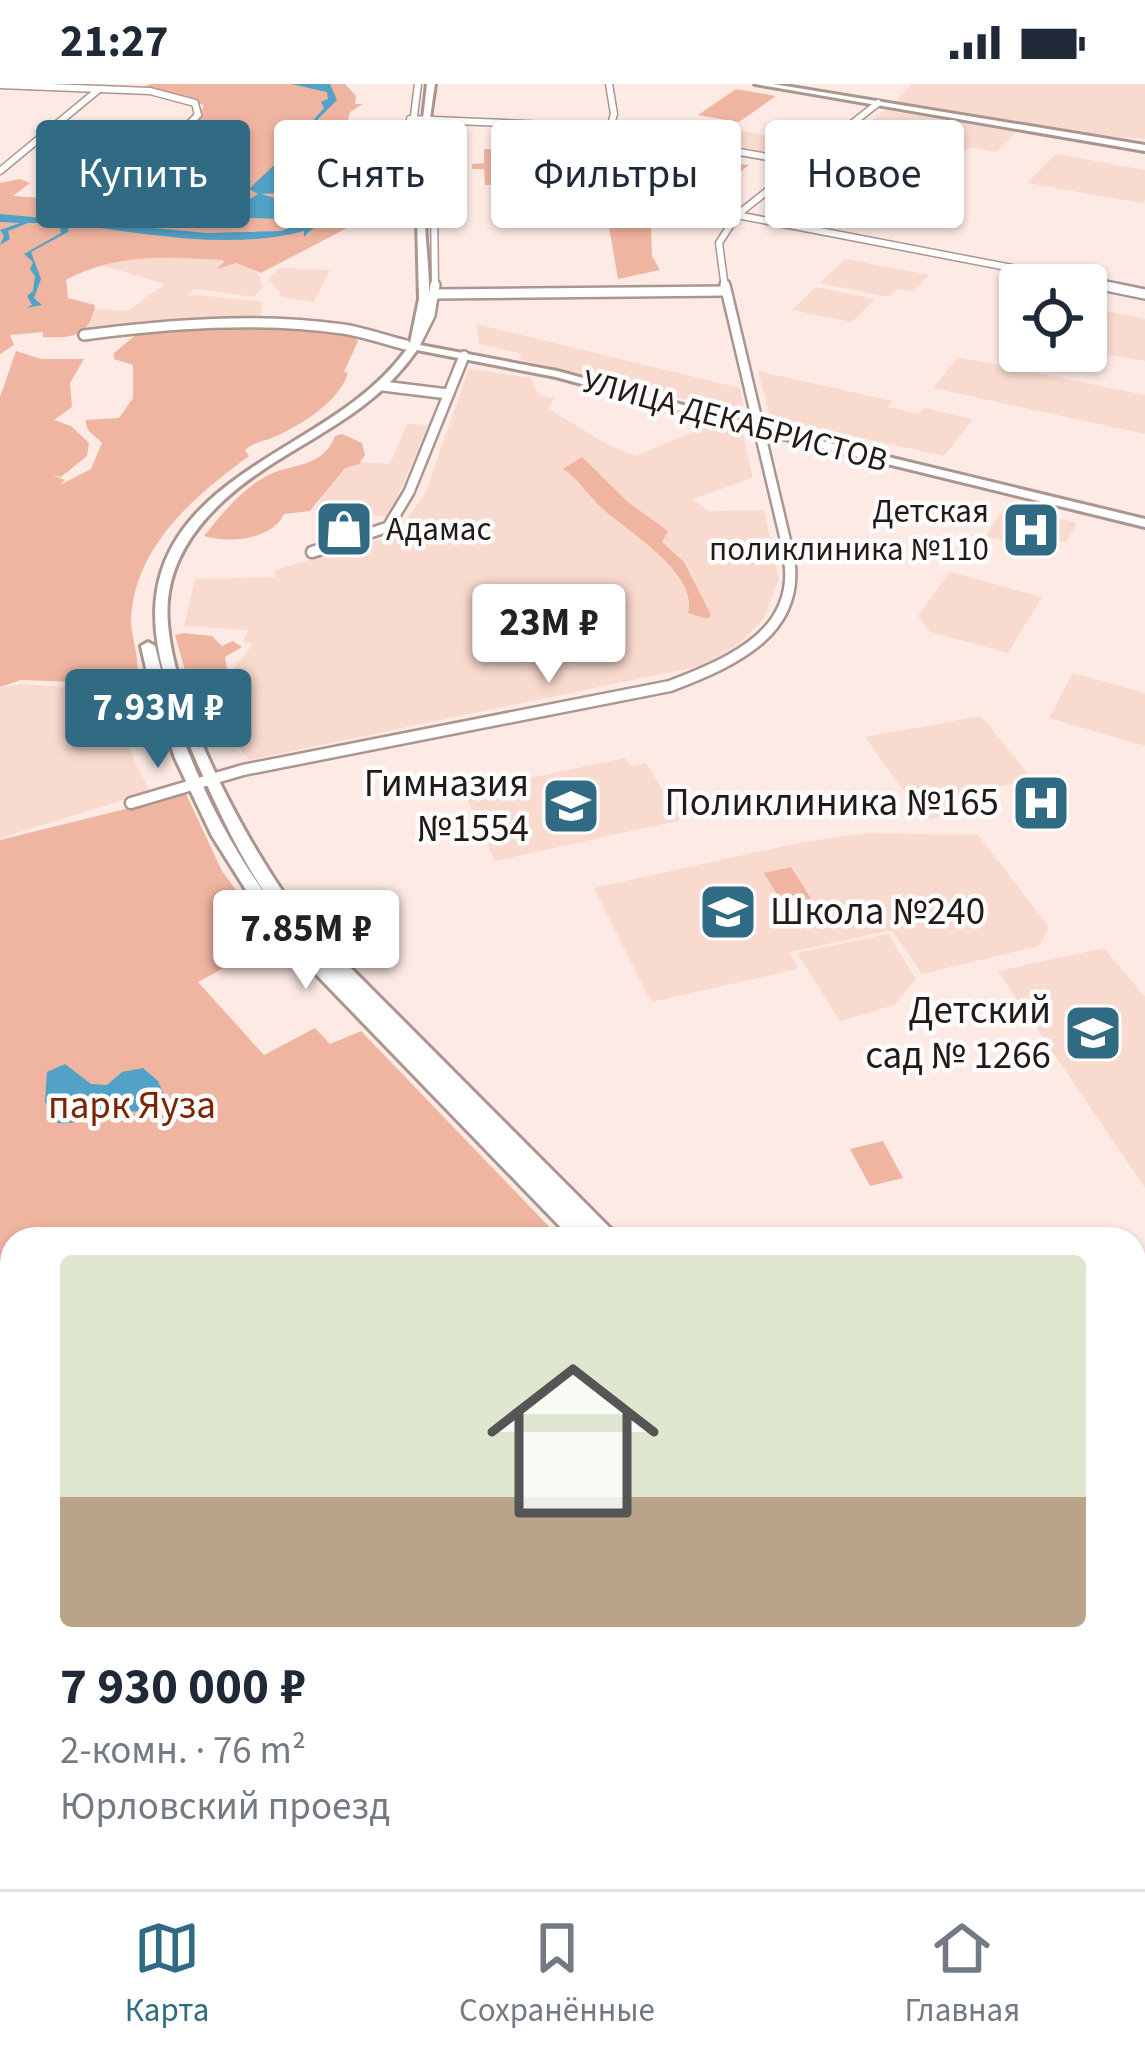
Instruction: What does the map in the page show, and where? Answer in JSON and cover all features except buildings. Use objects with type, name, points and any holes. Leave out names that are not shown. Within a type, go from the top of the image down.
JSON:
[{"type":"main road","points":[[424,84],[411,140],[412,344],[364,393],[206,498],[170,542],[146,611],[153,677],[205,782],[290,914],[598,1227]]},
{"type":"main road","points":[[759,84],[1145,148]]},
{"type":"main road","points":[[421,228],[422,294],[412,344],[383,386],[219,498],[181,543],[158,609],[166,674],[229,854],[275,920],[573,1227]]},
{"type":"main road","name":"УЛИЦА ДЕКАБРИСТОВ","points":[[412,344],[557,374],[758,429],[1145,523]]},
{"type":"street","points":[[609,84],[612,120]]},
{"type":"street","points":[[0,85],[154,91],[195,104],[198,115],[193,120]]},
{"type":"street","points":[[0,171],[106,86]]},
{"type":"street","points":[[858,120],[878,104]]},
{"type":"street","points":[[417,119],[491,122]]},
{"type":"street","points":[[741,212],[765,193]]},
{"type":"street","points":[[741,216],[1145,294]]},
{"type":"street","points":[[84,335],[148,327],[267,323],[354,331],[412,344],[425,334],[435,294],[434,228]]},
{"type":"street","points":[[131,803],[205,782],[692,679],[731,661],[778,619],[795,580],[726,291],[719,243],[729,228]]},
{"type":"street","points":[[435,294],[726,291]]},
{"type":"street","points":[[312,552],[388,527],[409,492],[464,356]]},
{"type":"street","points":[[383,386],[448,394]]},
{"type":"shaded area","points":[[912,84],[1145,84],[1145,139],[1087,135],[895,103]]},
{"type":"shaded area","points":[[885,110],[945,120],[872,120]]},
{"type":"shaded area","points":[[964,123],[1016,132],[997,152],[969,147],[964,152]]},
{"type":"shaded area","points":[[741,131],[765,135],[765,152],[741,147]]},
{"type":"shaded area","points":[[1056,154],[1145,170],[1145,200],[1027,183]]},
{"type":"shaded area","points":[[138,253],[229,259],[258,273],[263,288],[253,297],[195,289],[188,294],[263,302],[260,320],[86,328],[88,308],[128,311],[165,284],[101,265]]},
{"type":"shaded area","points":[[845,259],[929,275],[913,292],[897,289],[889,297],[820,283]]},
{"type":"shaded area","points":[[280,268],[330,270],[314,302],[278,296],[281,293],[268,279]]},
{"type":"shaded area","points":[[816,287],[875,299],[852,322],[792,310]]},
{"type":"shaded area","points":[[1107,311],[1145,319],[1145,361],[1107,355]]},
{"type":"shaded area","points":[[476,324],[740,388],[745,414],[519,359],[523,354],[479,344]]},
{"type":"shaded area","points":[[958,357],[999,365],[999,372],[1032,372],[1145,395],[1145,434],[933,388]]},
{"type":"shaded area","points":[[469,369],[531,378],[539,395],[554,398],[549,409],[608,445],[636,456],[710,425],[743,434],[753,478],[692,499],[708,511],[764,510],[779,579],[764,618],[739,644],[700,666],[249,760],[205,706],[253,644],[243,642],[248,630],[184,626],[195,579],[275,577],[275,570],[395,535],[425,494]]},
{"type":"shaded area","points":[[758,371],[892,401],[888,407],[918,414],[924,408],[973,419],[944,456],[839,433],[770,417]]},
{"type":"shaded area","points":[[407,424],[428,425],[389,517],[314,510],[345,461],[390,464]]},
{"type":"shaded area","name":"Детская поликлиника №110","points":[[1006,505],[1077,523],[1066,542],[1037,538],[1032,547],[985,537]]},
{"type":"shaded area","points":[[950,572],[1042,597],[1008,653],[930,632],[918,616]]},
{"type":"shaded area","points":[[1073,673],[1145,693],[1145,746],[1049,718]]},
{"type":"shaded area","points":[[21,684],[124,691],[103,714],[111,712],[150,792],[0,838],[0,688]]},
{"type":"shaded area","points":[[981,716],[1033,780],[947,797],[957,814],[924,820],[865,737]]},
{"type":"shaded area","name":"Гимназия №1554","points":[[625,758],[630,766],[646,763],[681,820],[495,861],[464,792]]},
{"type":"shaded area","points":[[869,833],[978,835],[1049,927],[1039,946],[922,974],[892,930],[790,952],[798,969],[651,1002],[594,888],[803,842]]},
{"type":"shaded area","points":[[888,934],[916,979],[894,1005],[840,1021],[797,953]]},
{"type":"shaded area","name":"Детский сад № 1266","points":[[1104,948],[1145,997],[1145,1188],[998,971]]},
{"type":"green space","points":[[150,84],[345,84],[356,96],[355,104],[363,104],[350,112],[348,120],[274,120],[274,228],[347,228],[261,273],[236,263],[217,269],[222,260],[181,258],[123,261],[85,271],[66,280],[68,298],[95,305],[84,329],[63,337],[43,337],[43,332],[10,335],[14,345],[0,354],[0,183],[20,179],[30,183],[13,196],[36,198],[36,228],[250,228],[250,120],[196,120],[204,105],[141,89]]},
{"type":"green space","points":[[736,89],[776,96],[741,121],[698,115]]},
{"type":"green space","points":[[484,149],[491,149],[491,185],[485,185],[484,169],[472,169],[472,164],[484,163]]},
{"type":"green space","points":[[609,228],[651,228],[652,256],[660,270],[618,279]]},
{"type":"green space","points":[[237,325],[351,333],[358,341],[336,394],[294,427],[245,450],[249,456],[189,506],[155,546],[135,593],[131,620],[137,669],[133,684],[21,680],[0,687],[0,397],[16,351],[41,359],[84,359],[70,383],[72,407],[54,420],[71,426],[89,443],[87,456],[61,477],[52,475],[65,480],[60,485],[91,469],[102,443],[85,420],[119,418],[133,398],[133,365],[114,359],[114,353],[143,329]]},
{"type":"green space","points":[[342,434],[362,443],[365,455],[359,464],[345,468],[310,511],[284,514],[271,529],[250,537],[204,536],[256,483],[314,460]]},
{"type":"green space","points":[[582,457],[629,503],[668,531],[662,542],[684,562],[711,615],[708,619],[688,613],[689,598],[673,569],[563,469]]},
{"type":"green space","points":[[175,635],[212,636],[222,646],[233,641],[242,647],[225,657],[227,670],[209,693],[186,674]]},
{"type":"green space","name":"парк Яуза","points":[[186,794],[222,871],[274,941],[198,982],[264,1055],[315,1028],[330,1044],[361,1031],[549,1227],[0,1227],[0,840]]},
{"type":"green space","points":[[791,867],[823,918],[795,924],[764,873]]},
{"type":"green space","points":[[883,1141],[903,1178],[870,1186],[850,1149]]},
{"type":"water","points":[[291,84],[330,84],[337,100],[314,120],[324,108],[321,102],[328,99],[327,92]]},
{"type":"water","points":[[274,166],[274,193],[261,194],[274,198],[274,219],[250,218],[250,199],[258,194],[250,188]]},
{"type":"water","points":[[0,214],[36,217],[36,223],[8,231],[10,239],[0,245],[4,236],[0,230],[20,223],[0,222]]},
{"type":"water","points":[[60,228],[68,228],[68,232],[31,252],[41,279],[34,298],[42,305],[26,308],[32,305],[27,296],[33,291],[35,276],[30,269],[33,262],[24,254],[61,233]]},
{"type":"water","points":[[102,228],[207,233],[315,228],[304,237],[304,231],[216,240]]},
{"type":"water","points":[[65,1064],[91,1084],[107,1085],[122,1072],[143,1068],[158,1081],[164,1095],[155,1108],[57,1123],[45,1102],[47,1072]]},
{"type":"place","name":"Адамас","points":[[344,529]]},
{"type":"place","name":"Детская поликлиника №110","points":[[1031,530]]},
{"type":"place","name":"Поликлиника №165","points":[[1041,803]]},
{"type":"place","name":"Гимназия №1554","points":[[571,806]]},
{"type":"place","name":"Школа №240","points":[[728,912]]},
{"type":"place","name":"Детский сад № 1266","points":[[1093,1033]]}]
